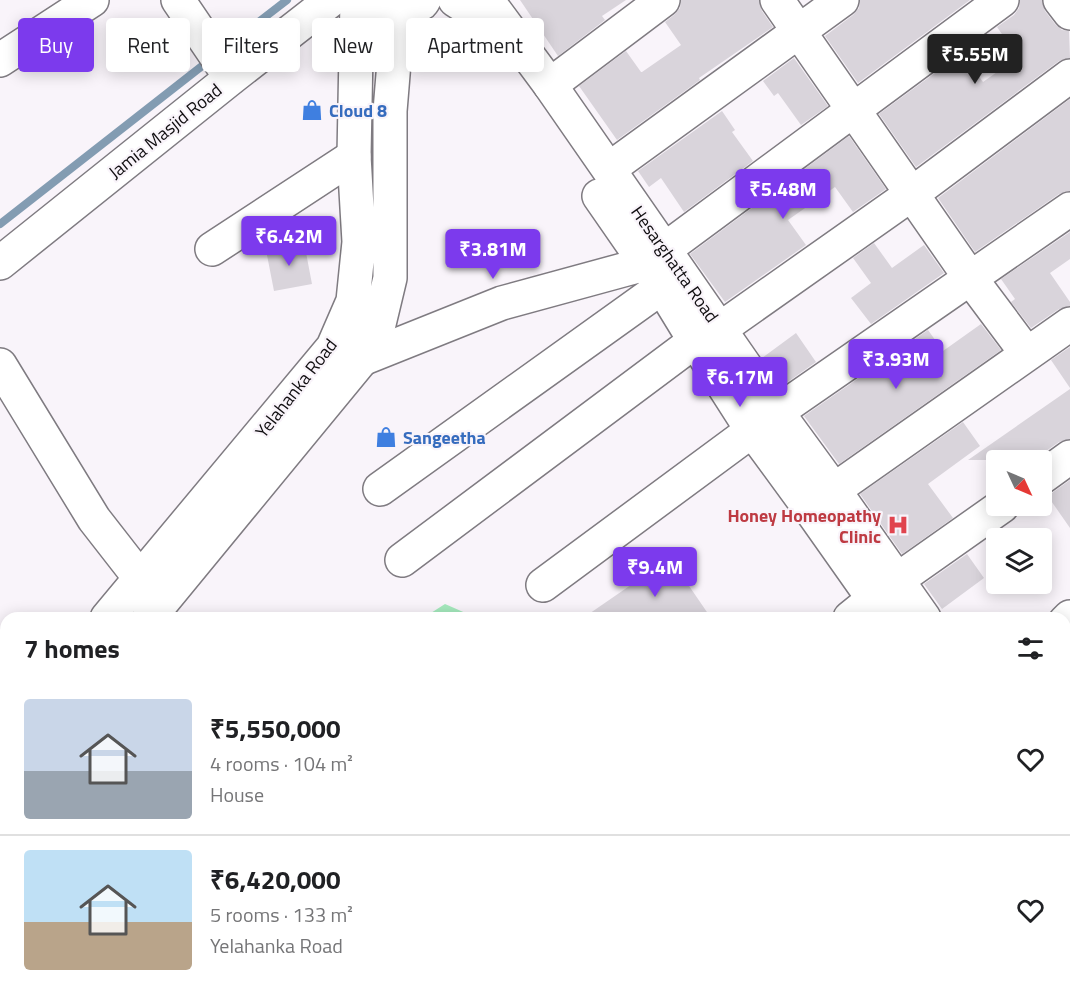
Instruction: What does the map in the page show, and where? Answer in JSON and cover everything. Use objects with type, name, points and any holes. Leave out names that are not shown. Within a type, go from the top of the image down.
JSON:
[{"type":"street","points":[[0,60],[92,0]]},
{"type":"street","points":[[178,0],[202,35]]},
{"type":"street","name":"Jamia Masjid Road","points":[[300,18],[331,0]]},
{"type":"street","points":[[358,0],[370,10],[387,15],[411,7]]},
{"type":"street","name":"Yelahanka Road","points":[[111,612],[333,347],[353,301],[359,242],[354,156],[358,0]]},
{"type":"street","points":[[550,85],[663,0]]},
{"type":"street","points":[[777,0],[971,279],[1027,354]]},
{"type":"street","points":[[609,170],[842,0]]},
{"type":"street","points":[[380,489],[854,110],[1002,0]]},
{"type":"street","points":[[1060,0],[1070,13]]},
{"type":"street","name":"Hesarghatta Road","points":[[471,2],[550,85],[609,170],[657,267]]},
{"type":"street","name":"Hesarghatta Road","points":[[471,2],[538,106],[707,335],[765,421],[815,516],[877,604],[904,612]]},
{"type":"street","name":"Yelahanka Road","points":[[154,612],[362,359],[379,324],[390,278],[390,111],[411,7]]},
{"type":"street","name":"Jamia Masjid Road","points":[[0,263],[211,72]]},
{"type":"street","points":[[402,560],[707,335],[913,193],[1070,76]]},
{"type":"street","points":[[212,249],[354,156]]},
{"type":"street","points":[[543,585],[765,421],[1070,209]]},
{"type":"street","points":[[362,359],[502,303],[657,267]]},
{"type":"street","points":[[815,516],[834,489],[1070,324]]},
{"type":"street","points":[[0,365],[94,519],[140,578]]},
{"type":"street","name":"Hesarghatta Road","points":[[765,421],[834,489],[877,604]]},
{"type":"street","points":[[1052,470],[1070,457]]},
{"type":"street","points":[[877,604],[989,516]]},
{"type":"green space","points":[[445,604],[463,612],[432,612]]},
{"type":"building","points":[[520,0],[626,0],[602,16],[605,20],[558,56],[544,35],[544,18],[532,18]]},
{"type":"building","points":[[681,0],[759,0],[762,11],[773,27],[699,78],[700,80],[617,140],[579,86],[626,51],[642,72],[681,45],[665,22],[680,8]]},
{"type":"building","points":[[860,0],[970,0],[858,83],[825,36],[853,15],[859,8]]},
{"type":"building","points":[[1020,0],[1042,0],[1045,11],[1055,24],[1062,30],[1069,31],[1070,58],[1059,61],[916,167],[879,114],[962,53],[983,82],[1018,57],[997,27],[1014,15],[1019,8]]},
{"type":"building","points":[[794,58],[828,106],[801,125],[778,93],[774,96],[763,81]]},
{"type":"building","points":[[1070,99],[1070,191],[1059,194],[975,252],[938,198]]},
{"type":"building","points":[[722,111],[735,130],[732,132],[753,161],[684,212],[661,178],[649,187],[638,171]]},
{"type":"building","points":[[849,136],[886,189],[853,212],[835,187],[788,220],[806,245],[725,302],[690,254]]},
{"type":"building","points":[[1070,232],[1070,259],[1050,273],[1070,302],[1070,306],[1059,309],[1031,328],[1011,302],[1015,299],[1001,279]]},
{"type":"building","points":[[304,242],[312,284],[274,291],[266,250]]},
{"type":"building","points":[[874,243],[892,268],[924,245],[944,273],[871,324],[851,298],[871,283],[853,258]]},
{"type":"building","points":[[981,324],[1001,350],[839,464],[804,416],[928,330],[943,351]]},
{"type":"building","points":[[796,333],[816,362],[782,386],[762,358]]},
{"type":"building","points":[[1070,347],[1070,388],[1051,360]]},
{"type":"building","points":[[1070,389],[1070,439],[1059,442],[1047,450],[986,450],[986,460],[968,460]]},
{"type":"building","points":[[963,422],[980,446],[928,484],[953,518],[902,554],[860,494]]},
{"type":"building","points":[[1070,480],[1070,528],[1052,502],[1052,493]]},
{"type":"building","points":[[967,554],[984,578],[942,609],[924,584]]},
{"type":"building","points":[[670,558],[707,612],[592,612]]},
{"type":"waterway","points":[[264,18],[287,0]]},
{"type":"waterway","points":[[0,224],[202,66]]},
{"type":"place","name":"Cloud 8","points":[[312,110]]},
{"type":"place","name":"Sangeetha","points":[[386,437]]},
{"type":"place","name":"Honey Homeopathy Clinic","points":[[898,525]]}]
